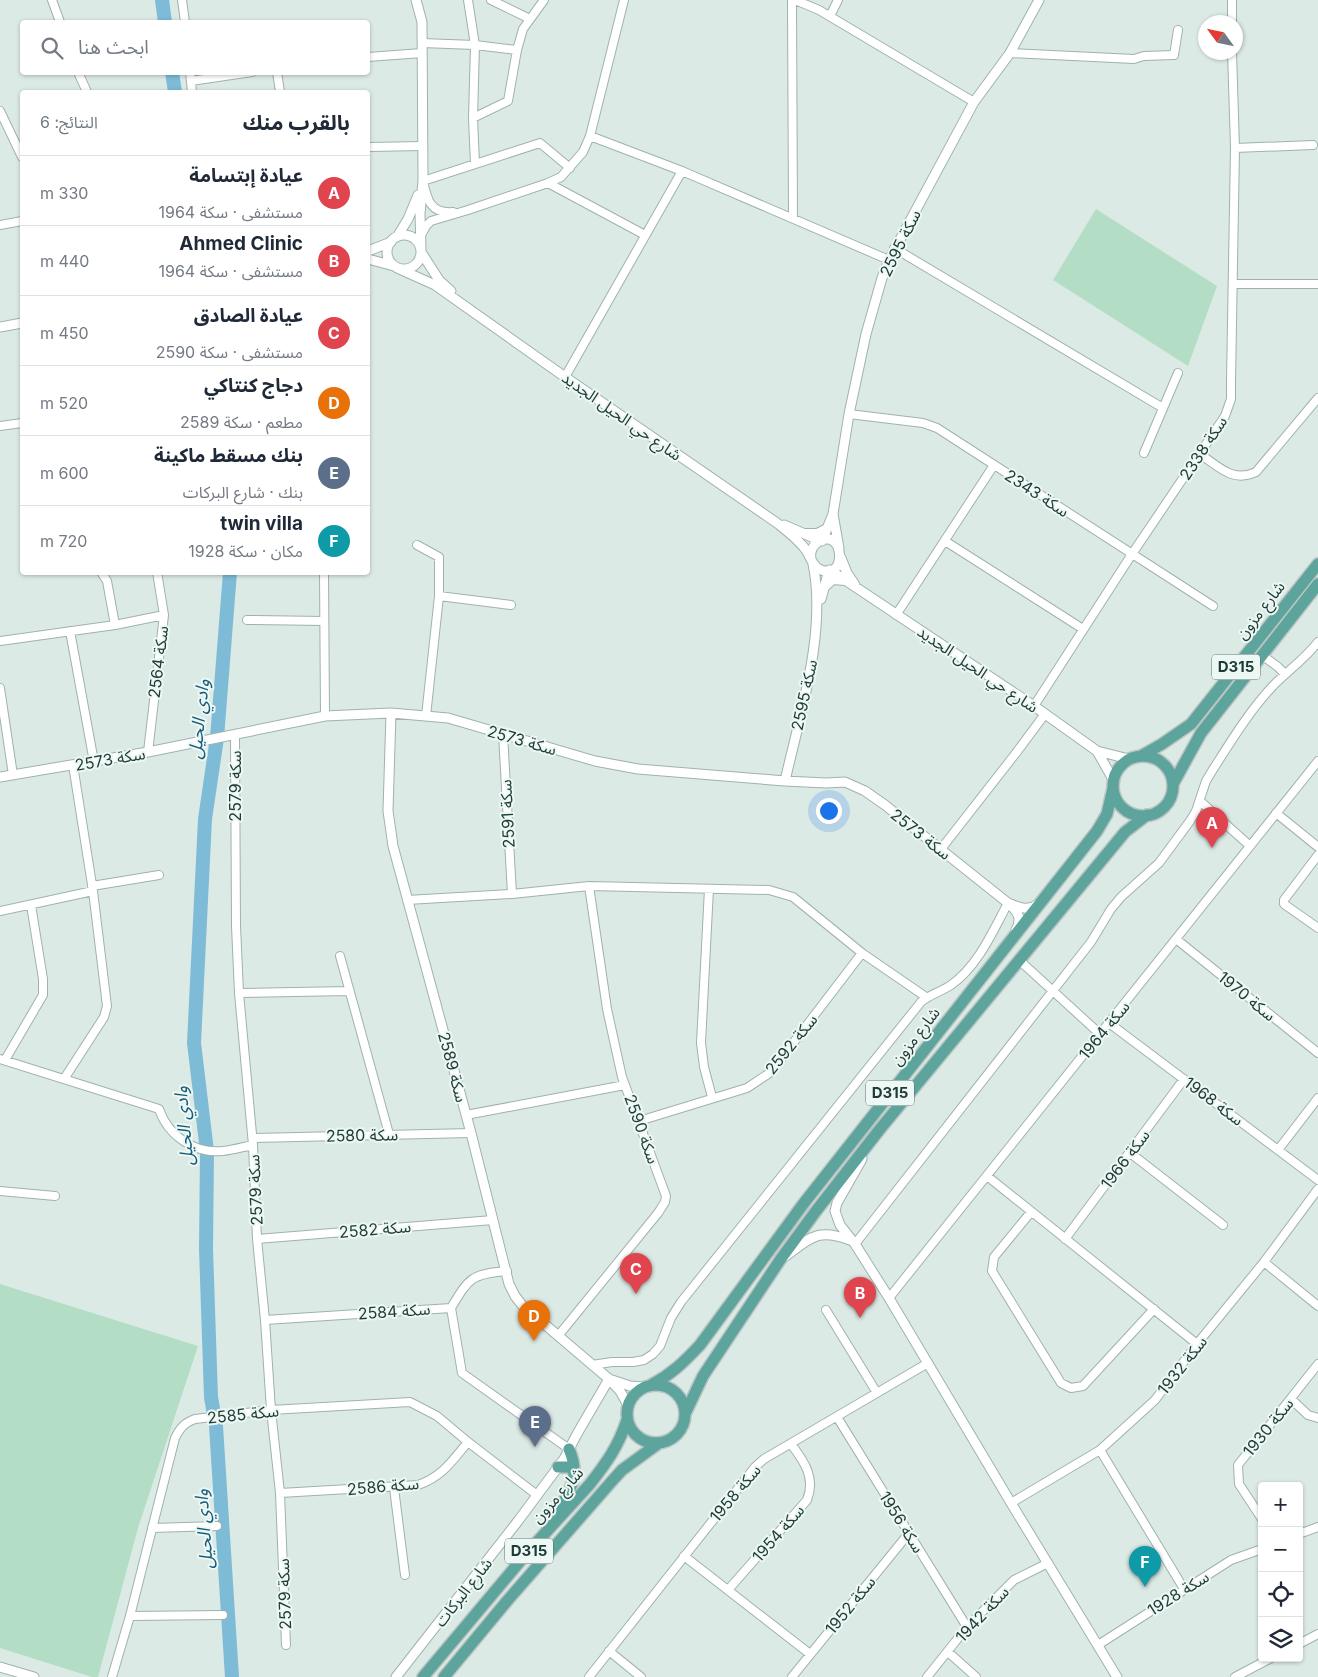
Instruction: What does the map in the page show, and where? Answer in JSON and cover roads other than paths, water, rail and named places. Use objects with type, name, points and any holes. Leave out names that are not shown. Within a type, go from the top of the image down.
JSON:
[{"type":"main road","name":"شارع مزون","points":[[1135,758],[1162,744],[1191,724],[1318,564]]},
{"type":"main road","name":"شارع مزون","points":[[1173,784],[1200,733],[1318,584]]},
{"type":"main road","points":[[1135,758],[1150,757],[1159,760],[1171,775],[1173,784]]},
{"type":"main road","name":"D315","points":[[1113,785],[1116,772],[1122,765],[1135,758]]},
{"type":"main road","name":"D315","points":[[1147,815],[1155,813],[1168,801],[1172,793],[1173,784]]},
{"type":"main road","name":"شارع مزون","points":[[648,1386],[668,1377],[700,1345],[804,1203],[1097,832],[1107,814],[1113,785]]},
{"type":"main road","points":[[1113,785],[1116,798],[1121,806],[1128,812],[1137,815],[1147,815]]},
{"type":"main road","name":"شارع مزون","points":[[685,1414],[702,1376],[780,1260],[880,1129],[1125,832],[1147,815]]},
{"type":"main road","points":[[648,1386],[661,1385],[672,1390],[678,1395],[683,1404],[685,1414]]},
{"type":"main road","name":"D315","points":[[627,1420],[628,1405],[637,1391],[648,1386]]},
{"type":"main road","name":"D315","points":[[659,1443],[667,1441],[680,1430],[685,1414]]},
{"type":"main road","name":"شارع مزون","points":[[423,1677],[527,1553],[590,1484],[609,1459],[620,1440],[627,1420]]},
{"type":"main road","points":[[627,1420],[635,1435],[650,1443],[659,1443]]},
{"type":"main road","name":"شارع مزون","points":[[444,1677],[507,1601],[617,1476],[634,1460],[659,1443]]},
{"type":"main road","points":[[527,1553],[563,1503],[573,1482],[575,1472],[574,1460],[569,1449]]},
{"type":"main road","points":[[558,1467],[570,1467],[575,1472]]},
{"type":"street","points":[[52,0],[59,20]]},
{"type":"street","points":[[182,0],[185,20]]},
{"type":"street","points":[[416,0],[422,22],[422,180],[420,209],[421,251],[418,261],[412,268],[397,268],[390,261],[388,247],[413,209],[422,180]]},
{"type":"street","points":[[468,0],[475,45],[473,118],[475,164]]},
{"type":"street","points":[[491,0],[530,19]]},
{"type":"street","points":[[473,118],[508,100],[517,50],[523,29],[544,0]]},
{"type":"street","points":[[420,238],[431,220],[468,210],[548,183],[561,177],[570,168],[583,152],[590,136],[624,0]]},
{"type":"street","points":[[793,218],[793,0],[830,16],[974,102]]},
{"type":"street","points":[[830,16],[838,0]]},
{"type":"street","name":"سكة 2595","points":[[821,541],[833,514],[849,414],[868,326],[889,260],[974,102],[1010,53],[1039,0]]},
{"type":"street","points":[[1232,0],[1232,15]]},
{"type":"street","points":[[1010,53],[1134,59],[1144,56],[1174,55],[1178,30]]},
{"type":"street","points":[[422,43],[475,45],[517,50]]},
{"type":"street","points":[[370,56],[422,53]]},
{"type":"street","name":"سكة 2338","points":[[1034,706],[1132,554],[1225,416],[1231,399],[1235,148],[1232,60]]},
{"type":"street","points":[[79,75],[86,90]]},
{"type":"street","points":[[192,90],[191,77],[215,75]]},
{"type":"street","points":[[277,75],[280,90]]},
{"type":"street","points":[[0,111],[20,153]]},
{"type":"street","points":[[590,136],[682,171],[889,260]]},
{"type":"street","points":[[422,180],[540,143],[570,168]]},
{"type":"street","points":[[1235,148],[1313,145]]},
{"type":"street","points":[[370,147],[422,146]]},
{"type":"street","points":[[565,377],[682,171]]},
{"type":"street","points":[[422,180],[428,201],[435,208],[448,212],[468,210]]},
{"type":"street","points":[[548,183],[645,235]]},
{"type":"street","points":[[0,225],[20,221]]},
{"type":"street","points":[[370,250],[407,236],[416,240],[439,280],[467,308]]},
{"type":"street","points":[[894,248],[1163,408]]},
{"type":"street","points":[[370,260],[397,268],[434,285],[467,308]]},
{"type":"street","points":[[1233,284],[1318,284]]},
{"type":"street","name":"شارع حي الحيل الجديد","points":[[467,308],[777,523],[801,544],[812,562]]},
{"type":"street","points":[[0,327],[20,323]]},
{"type":"street","points":[[1144,453],[1178,372]]},
{"type":"street","points":[[1200,454],[1229,474],[1244,476],[1256,472],[1318,398]]},
{"type":"street","name":"سكة 2343","points":[[849,414],[923,422],[937,428],[1213,606]]},
{"type":"street","points":[[0,426],[20,423]]},
{"type":"street","points":[[896,615],[994,465]]},
{"type":"street","name":"سكة 2595","points":[[833,514],[840,553]]},
{"type":"street","name":"شارع حي الحيل الجديد","points":[[777,523],[806,533],[821,541]]},
{"type":"street","points":[[806,533],[817,533],[826,528]]},
{"type":"street","points":[[821,541],[830,541],[837,545],[840,553],[836,567],[829,570],[820,569],[812,562],[812,550],[821,541]]},
{"type":"street","points":[[945,541],[1083,629]]},
{"type":"street","points":[[417,545],[439,557],[439,596],[426,716]]},
{"type":"street","name":"شارع حي الحيل الجديد","points":[[840,553],[850,578],[858,589]]},
{"type":"street","name":"سكة 2595","points":[[785,781],[811,665],[818,608],[818,588],[812,562]]},
{"type":"street","name":"سكة 2595","points":[[818,608],[829,570]]},
{"type":"street","name":"شارع حي الحيل الجديد","points":[[829,570],[1034,706],[1097,751],[1135,758]]},
{"type":"street","points":[[103,575],[107,581],[115,625]]},
{"type":"street","name":"سكة 2564","points":[[148,752],[164,616],[158,575]]},
{"type":"street","points":[[324,575],[325,716]]},
{"type":"street","points":[[824,587],[834,580],[845,581]]},
{"type":"street","points":[[439,596],[511,605]]},
{"type":"street","points":[[0,641],[115,625],[164,616]]},
{"type":"street","points":[[247,620],[324,621]]},
{"type":"street","points":[[70,631],[94,762]]},
{"type":"street","points":[[854,1242],[1091,942],[1111,909],[1121,897],[1165,856],[1190,821],[1212,771],[1258,705],[1285,674],[1304,658],[1318,642]]},
{"type":"street","points":[[1262,655],[1285,674]]},
{"type":"street","points":[[0,688],[14,776]]},
{"type":"street","name":"سكة 2573","points":[[0,777],[148,752],[325,716],[391,713],[448,718],[595,761],[638,769],[785,781],[844,782],[865,791],[1008,903]]},
{"type":"street","name":"سكة 2589","points":[[391,713],[388,811],[393,846],[471,1133],[509,1284],[515,1296],[533,1315],[609,1379],[620,1391],[628,1405]]},
{"type":"street","points":[[941,850],[1045,714]]},
{"type":"street","name":"سكة 2591","points":[[503,734],[512,894]]},
{"type":"street","name":"سكة 2579","points":[[235,735],[236,926],[239,993],[253,1141],[257,1239],[271,1410],[280,1493],[286,1645]]},
{"type":"street","name":"شارع حي الحيل الجديد","points":[[1097,751],[1113,785]]},
{"type":"street","name":"سكة 1964","points":[[889,1298],[1318,761]]},
{"type":"street","points":[[64,1079],[104,1016],[107,1006],[93,889],[73,765]]},
{"type":"street","points":[[1200,801],[1250,846]]},
{"type":"street","points":[[1276,813],[1318,847]]},
{"type":"street","points":[[1318,855],[1284,900],[1284,904],[1318,928]]},
{"type":"street","points":[[0,911],[159,875]]},
{"type":"street","points":[[407,900],[512,894],[589,886],[769,890],[793,897],[862,953],[926,997]]},
{"type":"street","name":"سكة 2590","points":[[558,1336],[665,1202],[664,1191],[625,1085],[607,1009],[589,886]]},
{"type":"street","points":[[708,889],[701,1043],[704,1067],[712,1097]]},
{"type":"street","points":[[1008,903],[1018,907],[1033,908],[1046,896]]},
{"type":"street","points":[[1006,947],[1020,924],[1018,913],[1008,903]]},
{"type":"street","points":[[592,1365],[612,1362],[633,1362],[644,1360],[653,1354],[660,1346],[671,1318],[681,1302],[916,1008],[926,997],[950,986],[962,975],[989,940],[1008,903]]},
{"type":"street","points":[[2,1060],[43,995],[44,979],[31,905]]},
{"type":"street","name":"سكة 1970","points":[[1176,939],[1318,1053]]},
{"type":"street","name":"سكة 2592","points":[[639,1121],[712,1097],[747,1088],[771,1072],[862,953]]},
{"type":"street","points":[[340,956],[389,1134]]},
{"type":"street","points":[[1019,960],[1100,1034]]},
{"type":"street","points":[[239,993],[349,991]]},
{"type":"street","name":"سكة 1968","points":[[1109,1022],[1318,1180]]},
{"type":"street","name":"سكة 2580","points":[[2,1060],[160,1109],[163,1120],[170,1130],[195,1148],[207,1151],[224,1151],[253,1141],[389,1134],[471,1133]]},
{"type":"street","name":"سكة 1966","points":[[1065,1238],[1184,1079]]},
{"type":"street","points":[[466,1115],[625,1085]]},
{"type":"street","points":[[1278,1150],[1318,1098]]},
{"type":"street","points":[[880,1129],[837,1203],[835,1212],[837,1220],[854,1242],[889,1298],[1011,1503],[1118,1677]]},
{"type":"street","points":[[1130,1152],[1223,1225]]},
{"type":"street","points":[[987,1176],[1197,1344]]},
{"type":"street","name":"سكة 1932","points":[[1011,1503],[1100,1450],[1154,1400],[1264,1262],[1318,1189]]},
{"type":"street","points":[[0,1191],[55,1196]]},
{"type":"street","points":[[1032,1212],[994,1257],[992,1270],[1061,1383],[1071,1388],[1083,1386],[1154,1310]]},
{"type":"street","name":"سكة 2582","points":[[257,1239],[493,1220]]},
{"type":"street","points":[[780,1260],[812,1237],[824,1234],[836,1235],[854,1242]]},
{"type":"street","points":[[1264,1262],[1318,1306]]},
{"type":"street","name":"سكة 2584","points":[[265,1320],[451,1308],[465,1284],[473,1278],[489,1273],[507,1272]]},
{"type":"street","points":[[451,1308],[462,1373],[569,1449]]},
{"type":"street","points":[[826,1310],[877,1393]]},
{"type":"street","name":"سكة 1958","points":[[589,1677],[755,1467],[764,1459],[928,1363]]},
{"type":"street","name":"سكة 1930","points":[[1258,1513],[1239,1484],[1238,1464],[1318,1364]]},
{"type":"street","name":"سكة 2589","points":[[609,1379],[622,1384],[648,1386]]},
{"type":"street","name":"شارع البركات","points":[[396,1677],[558,1467],[609,1379]]},
{"type":"street","points":[[1291,1399],[1308,1415],[1318,1418]]},
{"type":"street","name":"سكة 2585","points":[[112,1677],[130,1616],[175,1438],[179,1429],[185,1423],[195,1419],[271,1410],[410,1402],[437,1416],[537,1495]]},
{"type":"street","name":"سكة 1956","points":[[837,1416],[967,1627]]},
{"type":"street","name":"سكة 2586","points":[[280,1493],[394,1488],[418,1485],[431,1481],[442,1473],[468,1442]]},
{"type":"street","name":"سكة 1954","points":[[728,1590],[807,1500],[811,1479],[801,1457],[791,1444]]},
{"type":"street","points":[[1100,1450],[1184,1589]]},
{"type":"street","points":[[394,1488],[405,1575]]},
{"type":"street","points":[[152,1528],[217,1526]]},
{"type":"street","points":[[1303,1533],[1318,1527]]},
{"type":"street","name":"سكة 1952","points":[[792,1677],[909,1533]]},
{"type":"street","name":"سكة 1928","points":[[1098,1645],[1231,1560],[1258,1550]]},
{"type":"street","points":[[684,1556],[810,1654]]},
{"type":"street","name":"سكة 1942","points":[[927,1677],[967,1627],[1014,1580],[1048,1563]]},
{"type":"street","points":[[130,1616],[223,1615]]},
{"type":"street","points":[[1303,1642],[1318,1634]]},
{"type":"street","points":[[609,1651],[641,1677]]},
{"type":"street","points":[[948,1652],[976,1677]]},
{"type":"street","points":[[1239,1676],[1263,1662]]},
{"type":"street","points":[[0,1667],[34,1677]]},
{"type":"waterway","name":"وادي الحيل","points":[[162,0],[165,20]]},
{"type":"waterway","name":"وادي الحيل","points":[[172,75],[175,90]]},
{"type":"waterway","name":"وادي الحيل","points":[[230,575],[217,738],[205,819],[194,1043],[207,1151],[206,1249],[211,1397],[216,1426],[232,1677]]},
{"type":"place","name":"عيادة إبتسامة","points":[[1212,848]]},
{"type":"place","name":"عيادة الصادق","points":[[636,1294]]},
{"type":"place","name":"Ahmed Clinic","points":[[860,1318]]},
{"type":"place","name":"دجاج كنتاكي","points":[[534,1341]]},
{"type":"place","name":"بنك مسقط ماكينة","points":[[535,1447]]},
{"type":"place","name":"twin villa","points":[[1145,1587]]}]
